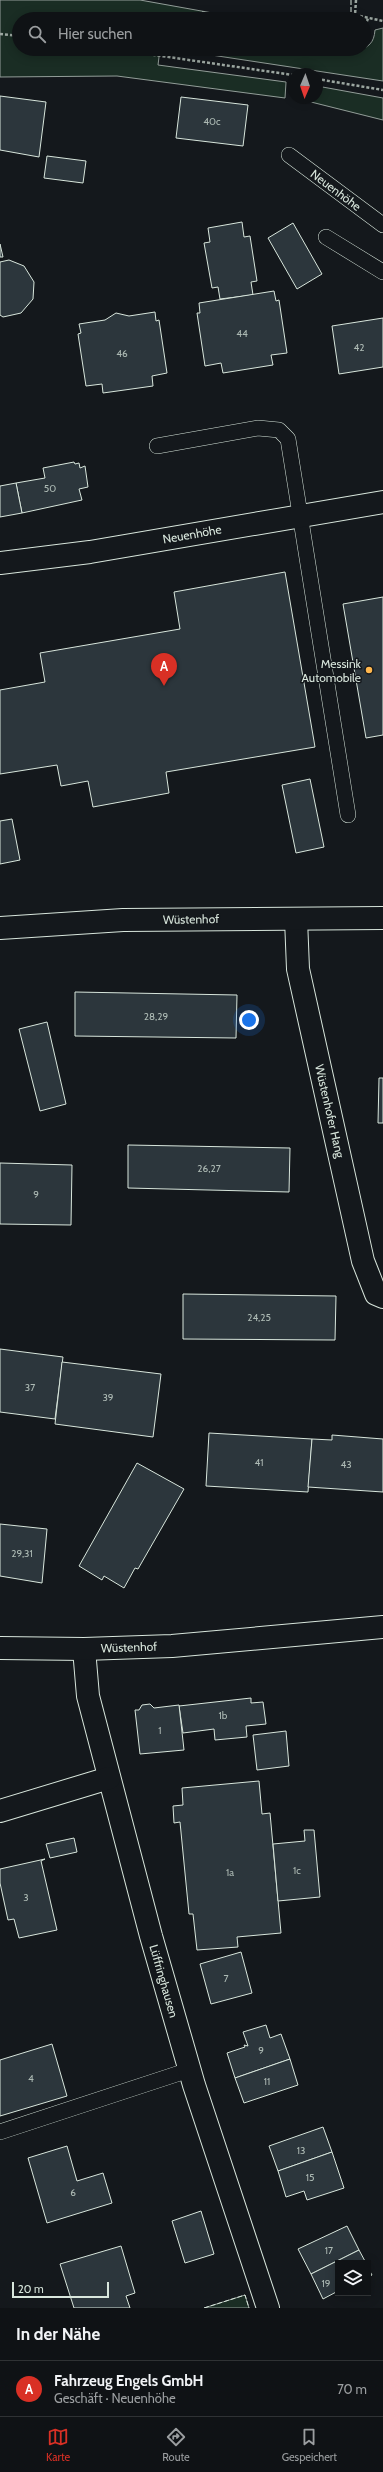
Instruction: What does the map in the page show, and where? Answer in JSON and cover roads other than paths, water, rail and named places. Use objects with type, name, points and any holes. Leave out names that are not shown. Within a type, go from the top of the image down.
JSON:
[{"type":"street","name":"Neuenhöhe","points":[[0,563],[90,552],[383,502]]},
{"type":"street","name":"Wüstenhof","points":[[0,928],[123,920],[383,918]]},
{"type":"street","name":"Wüstenhofer Hang","points":[[296,919],[298,969],[363,1261],[376,1294],[383,1297]]},
{"type":"street","name":"Wüstenhof","points":[[0,1648],[84,1649],[257,1639],[383,1627]]},
{"type":"street","name":"Lüffringhausen","points":[[84,1649],[88,1696],[189,2070],[268,2308]]},
{"type":"street","points":[[0,1811],[109,1778]]},
{"type":"lane","name":"Neuenhöhe","points":[[289,155],[383,225]]},
{"type":"lane","points":[[326,237],[383,272]]},
{"type":"lane","points":[[157,446],[258,428],[279,430],[288,439],[302,515],[348,815]]},
{"type":"lane","points":[[0,2132],[189,2070]]},
{"type":"place","name":"Messink Automobile","points":[[369,670]]},
{"type":"place","name":"Fahrzeug Engels GmbH","points":[[164,686]]}]
